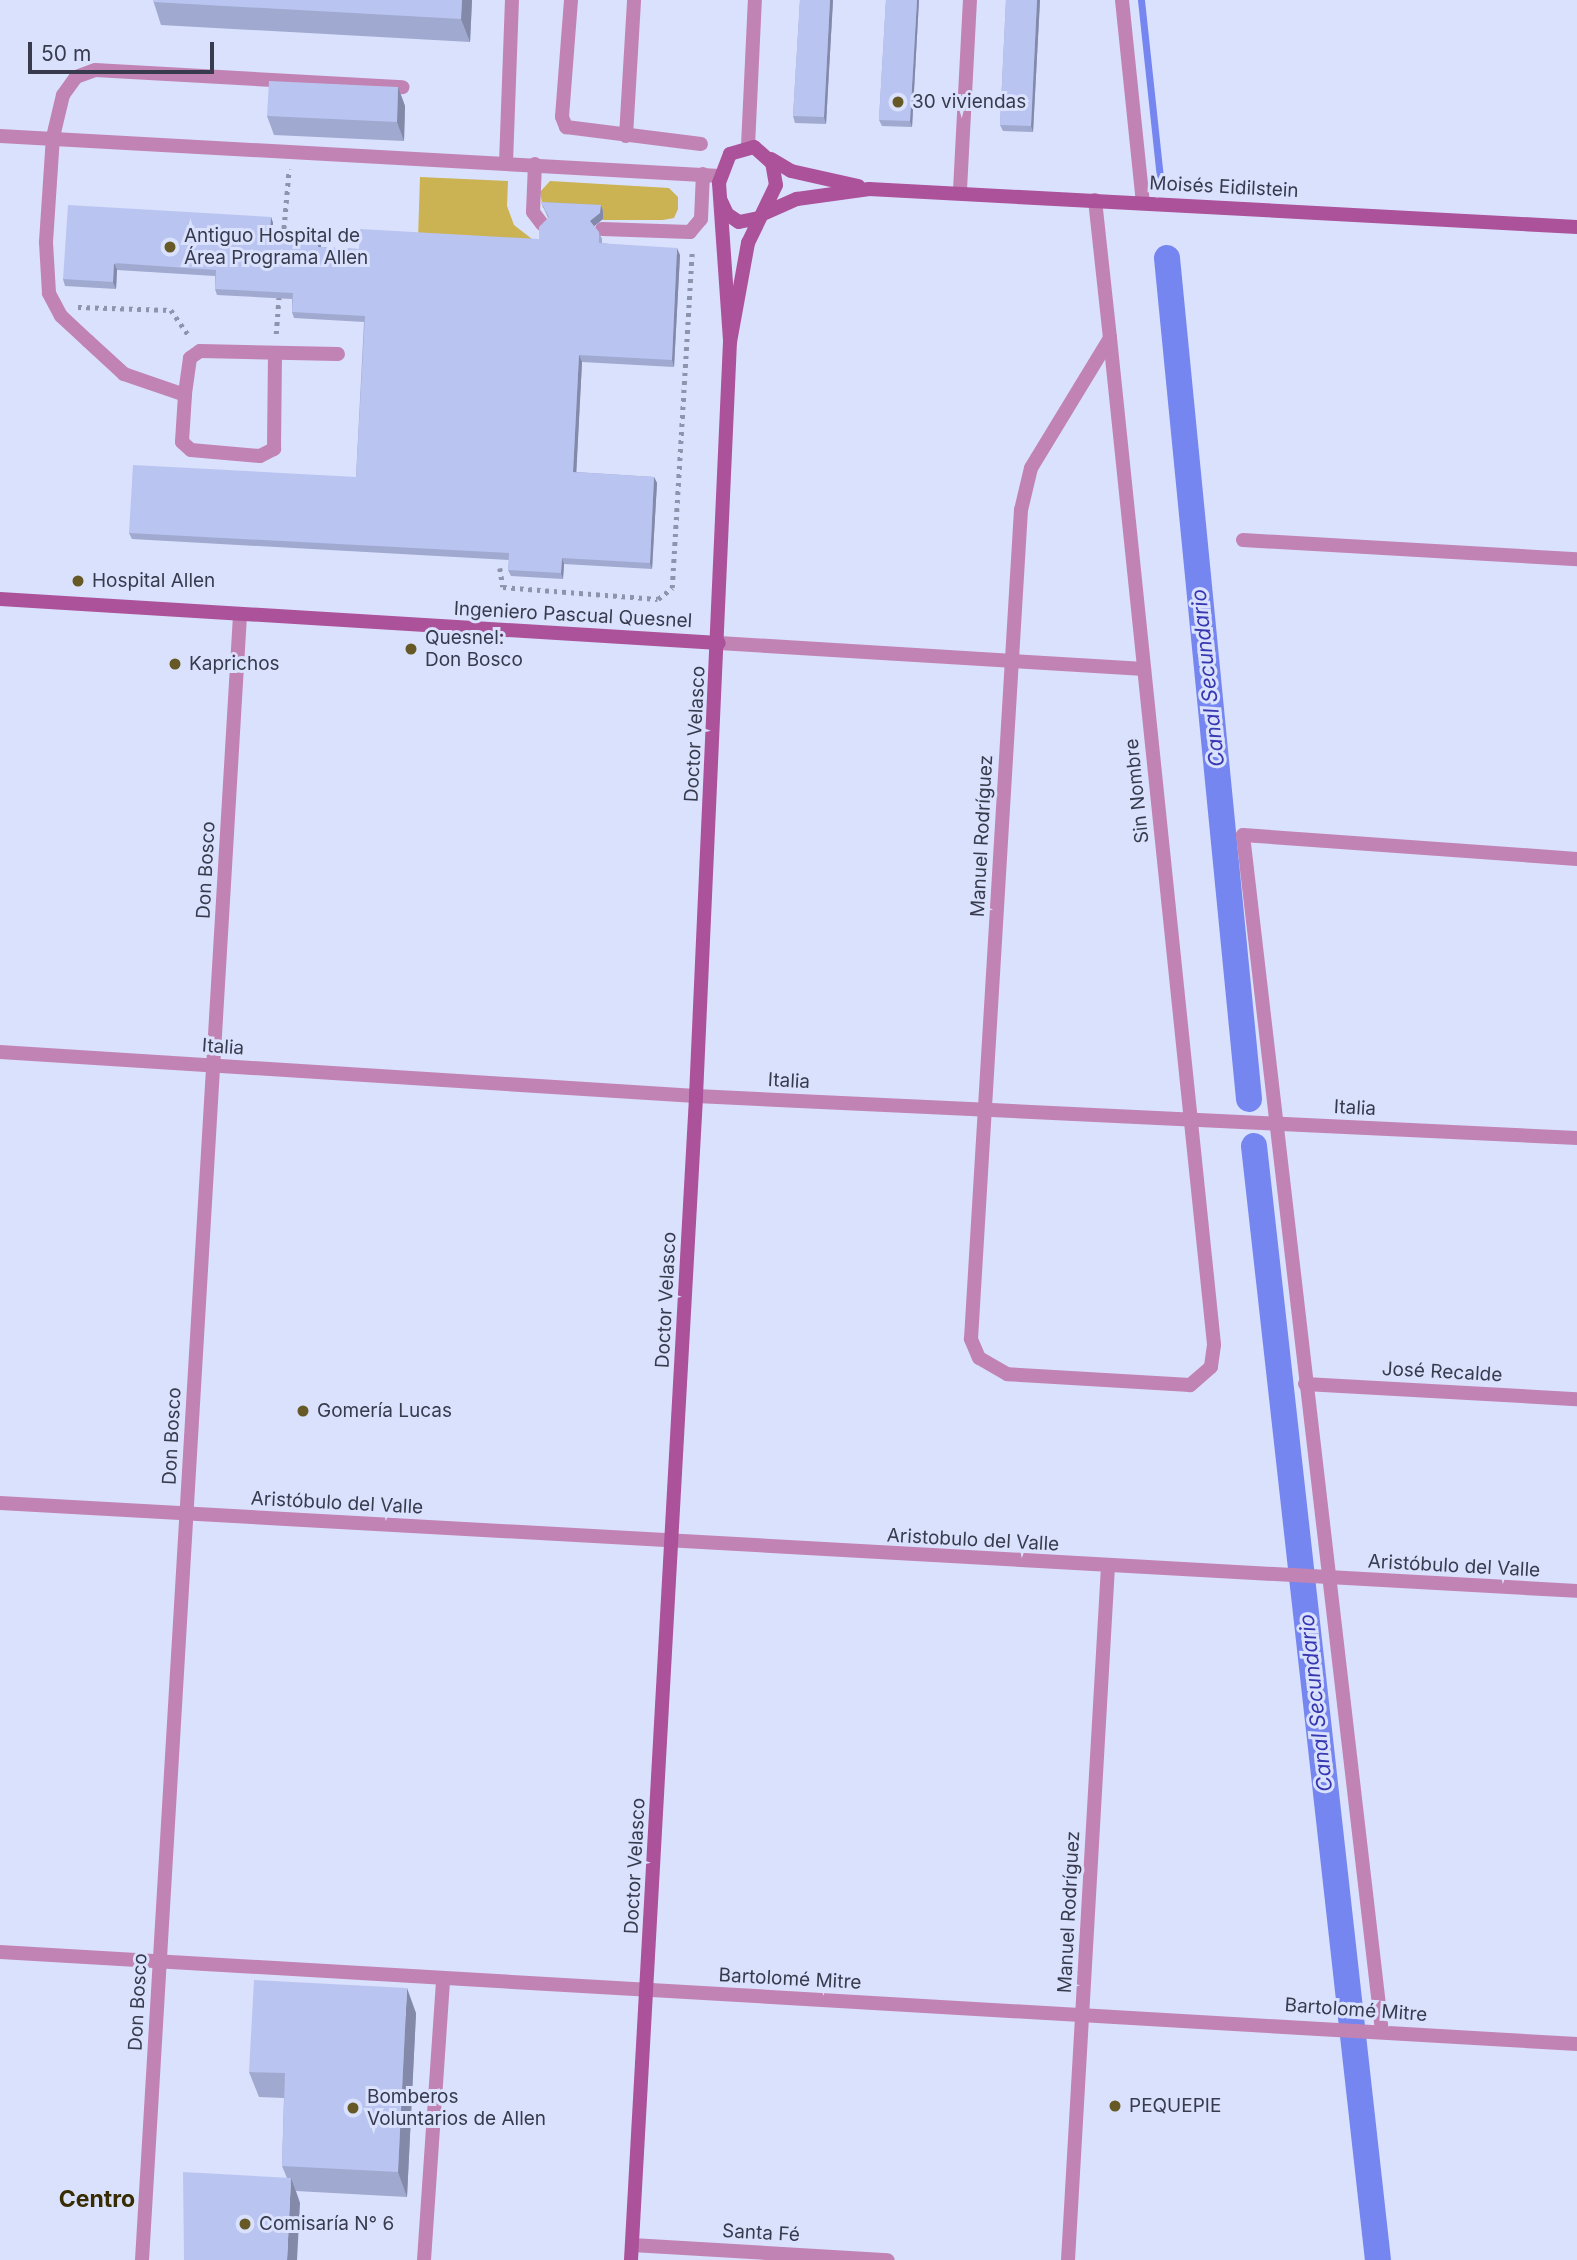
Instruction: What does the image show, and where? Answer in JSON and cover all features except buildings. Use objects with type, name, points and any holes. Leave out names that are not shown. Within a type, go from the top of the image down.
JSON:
[{"type":"main road","points":[[720,176],[730,154],[748,146],[769,157]]},
{"type":"main road","name":"Moisés Eidilstein","points":[[769,157],[792,171],[869,189]]},
{"type":"main road","name":"Doctor Velasco","points":[[730,342],[748,243],[776,186],[769,157]]},
{"type":"main road","name":"Doctor Velasco","points":[[631,2253],[648,1991],[719,643],[730,342],[720,176]]},
{"type":"main road","name":"Moisés Eidilstein","points":[[763,216],[797,200],[869,189],[960,190],[1577,227]]},
{"type":"main road","points":[[721,200],[727,214],[739,222],[763,216]]},
{"type":"main road","name":"Ingeniero Pascual Quesnel","points":[[0,599],[719,643]]},
{"type":"street","points":[[506,163],[512,0]]},
{"type":"street","points":[[571,0],[562,117],[566,127],[701,144]]},
{"type":"street","points":[[626,135],[634,0]]},
{"type":"street","points":[[748,146],[755,0]]},
{"type":"street","points":[[960,190],[970,0]]},
{"type":"street","points":[[1122,0],[1143,202]]},
{"type":"street","points":[[185,395],[124,373],[56,306],[49,293],[46,242],[53,137],[63,95],[76,77],[95,70],[402,87]]},
{"type":"street","points":[[0,136],[535,163],[720,176]]},
{"type":"street","points":[[535,163],[533,212],[542,224]]},
{"type":"street","points":[[602,229],[690,232],[701,219],[703,174]]},
{"type":"street","name":"Sin Nombre","points":[[1094,200],[1214,1345],[1205,1376]]},
{"type":"street","name":"Manuel Rodríguez","points":[[1110,338],[1031,468],[1021,510],[972,1328],[978,1358],[1007,1374],[1181,1386],[1205,1376]]},
{"type":"street","points":[[275,353],[274,449],[260,456],[191,450],[183,442],[185,395],[190,358],[200,351],[338,354]]},
{"type":"street","points":[[1243,540],[1577,559]]},
{"type":"street","name":"Don Bosco","points":[[142,2260],[240,614]]},
{"type":"street","name":"Ingeniero Pascual Quesnel","points":[[719,643],[1144,669]]},
{"type":"street","points":[[1382,2031],[1273,1124],[1243,835],[1577,859]]},
{"type":"street","name":"Italia","points":[[0,1052],[696,1096],[1577,1138]]},
{"type":"street","name":"José Recalde","points":[[1305,1384],[1577,1399]]},
{"type":"street","name":"Aristóbulo del Valle","points":[[0,1503],[672,1542]]},
{"type":"street","name":"Aristobulo del Valle","points":[[672,1542],[1272,1575]]},
{"type":"street","name":"Manuel Rodríguez","points":[[1068,2260],[1108,1566]]},
{"type":"street","name":"Aristóbulo del Valle","points":[[1272,1575],[1577,1591]]},
{"type":"street","name":"Bartolomé Mitre","points":[[0,1952],[1577,2044]]},
{"type":"street","points":[[424,2260],[443,1979]]},
{"type":"street","name":"Santa Fé","points":[[631,2253],[888,2260]]},
{"type":"path","points":[[283,246],[290,152]]},
{"type":"path","points":[[500,568],[503,587],[658,599],[672,588],[694,266],[690,232]]},
{"type":"path","points":[[275,353],[280,286]]},
{"type":"path","points":[[56,306],[171,310],[200,351]]},
{"type":"shaded area","points":[[420,177],[508,181],[507,206],[514,225],[541,246],[418,239]]},
{"type":"shaded area","points":[[550,181],[669,188],[678,197],[678,209],[674,218],[663,220],[603,220],[603,212],[543,208],[540,192]]},
{"type":"waterway","points":[[1141,0],[1161,188]]},
{"type":"waterway","name":"Canal Secundario","points":[[1167,258],[1249,1099]]},
{"type":"waterway","name":"Canal Secundario","points":[[1254,1146],[1378,2260]]},
{"type":"place","name":"30 viviendas","points":[[898,102]]},
{"type":"place","name":"Antiguo Hospital de Área Programa Allen","points":[[170,247]]},
{"type":"place","name":"Hospital Allen","points":[[78,581]]},
{"type":"place","name":"Quesnel: Don Bosco","points":[[411,649]]},
{"type":"place","name":"Kaprichos","points":[[175,664]]},
{"type":"place","name":"Gomería Lucas","points":[[303,1411]]},
{"type":"place","name":"PEQUEPIE","points":[[1115,2106]]},
{"type":"place","name":"Bomberos Voluntarios de Allen","points":[[353,2108]]},
{"type":"place","name":"Comisaría N° 6","points":[[245,2224]]},
{"type":"district","name":"Centro","points":[[97,2199]]}]
